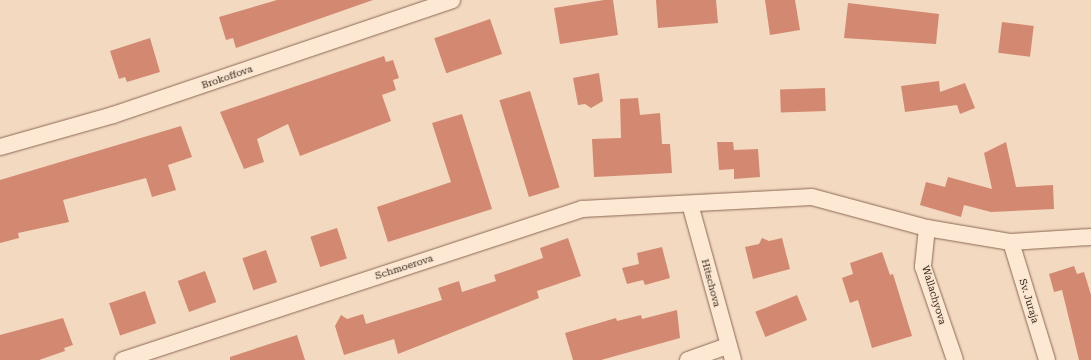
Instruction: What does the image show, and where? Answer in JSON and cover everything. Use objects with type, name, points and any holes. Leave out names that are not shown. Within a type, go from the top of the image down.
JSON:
[{"type":"street","name":"Brokoffova","points":[[0,147],[113,115],[452,0]]},
{"type":"street","name":"Schmoerova","points":[[122,360],[582,208],[812,197],[927,228],[1011,242],[1091,237]]},
{"type":"street","name":"Hitschova","points":[[690,204],[730,353]]},
{"type":"street","name":"Wallachyova","points":[[927,228],[923,267],[955,360]]},
{"type":"street","name":"Sv. Juraja","points":[[1011,242],[1047,360]]},
{"type":"street","points":[[688,360],[730,353]]},
{"type":"building","points":[[277,0],[373,0],[236,48],[233,38],[226,40],[219,17]]},
{"type":"building","points":[[604,0],[613,0],[618,35],[560,44],[554,8]]},
{"type":"building","points":[[656,0],[716,0],[718,23],[658,28]]},
{"type":"building","points":[[765,0],[795,0],[800,30],[770,35]]},
{"type":"building","points":[[848,3],[939,14],[936,44],[844,38]]},
{"type":"building","points":[[490,19],[502,54],[446,73],[434,38]]},
{"type":"building","points":[[1002,22],[1034,26],[1030,57],[998,53]]},
{"type":"building","points":[[150,38],[160,72],[127,82],[125,77],[119,79],[110,51]]},
{"type":"building","points":[[384,56],[386,62],[393,60],[399,78],[393,80],[396,90],[382,95],[391,121],[300,156],[288,124],[257,139],[264,162],[244,169],[220,112]]},
{"type":"building","points":[[599,73],[603,101],[591,108],[585,104],[578,105],[573,78]]},
{"type":"building","points":[[939,81],[940,92],[965,83],[975,108],[960,114],[957,105],[905,112],[901,86]]},
{"type":"building","points":[[825,88],[826,111],[781,113],[780,90]]},
{"type":"building","points":[[530,91],[560,188],[529,197],[499,100]]},
{"type":"building","points":[[638,98],[640,115],[660,113],[662,144],[670,144],[672,173],[594,177],[592,139],[621,138],[620,99]]},
{"type":"building","points":[[462,114],[492,209],[388,242],[377,207],[451,182],[432,123]]},
{"type":"building","points":[[181,126],[192,157],[168,165],[176,190],[152,197],[146,178],[63,200],[69,222],[18,233],[19,238],[0,243],[0,180]]},
{"type":"building","points":[[717,142],[733,142],[734,150],[758,149],[760,177],[734,179],[734,169],[719,170]]},
{"type":"building","points":[[1006,142],[1016,187],[1053,185],[1054,209],[991,212],[964,205],[961,217],[920,205],[926,182],[945,187],[948,177],[992,189],[984,153]]},
{"type":"building","points":[[337,228],[347,258],[320,267],[310,237]]},
{"type":"building","points":[[568,238],[581,276],[537,291],[539,298],[398,354],[394,339],[344,355],[335,326],[341,315],[347,319],[363,314],[366,324],[442,300],[438,288],[459,281],[462,292],[496,281],[494,275],[543,258],[540,248]]},
{"type":"building","points":[[762,238],[769,241],[782,238],[790,269],[753,279],[745,247],[759,244]]},
{"type":"building","points":[[662,247],[670,278],[645,285],[643,280],[627,284],[622,268],[639,264],[637,253]]},
{"type":"building","points":[[266,250],[277,282],[253,290],[242,258]]},
{"type":"building","points":[[882,252],[890,275],[893,274],[912,336],[872,348],[858,300],[850,303],[842,278],[853,274],[850,263]]},
{"type":"building","points":[[1074,266],[1077,274],[1084,272],[1091,295],[1091,360],[1079,360],[1062,290],[1054,292],[1049,274]]},
{"type":"building","points":[[205,271],[216,302],[189,312],[178,281]]},
{"type":"building","points":[[145,291],[156,323],[120,336],[109,303]]},
{"type":"building","points":[[797,295],[807,320],[765,337],[755,312]]},
{"type":"building","points":[[677,310],[680,338],[601,360],[573,360],[565,333],[616,318],[617,321],[641,315],[642,319]]},
{"type":"building","points":[[63,318],[73,345],[64,348],[65,351],[39,360],[0,360],[0,335]]},
{"type":"building","points":[[297,335],[305,360],[230,360],[230,357]]}]
